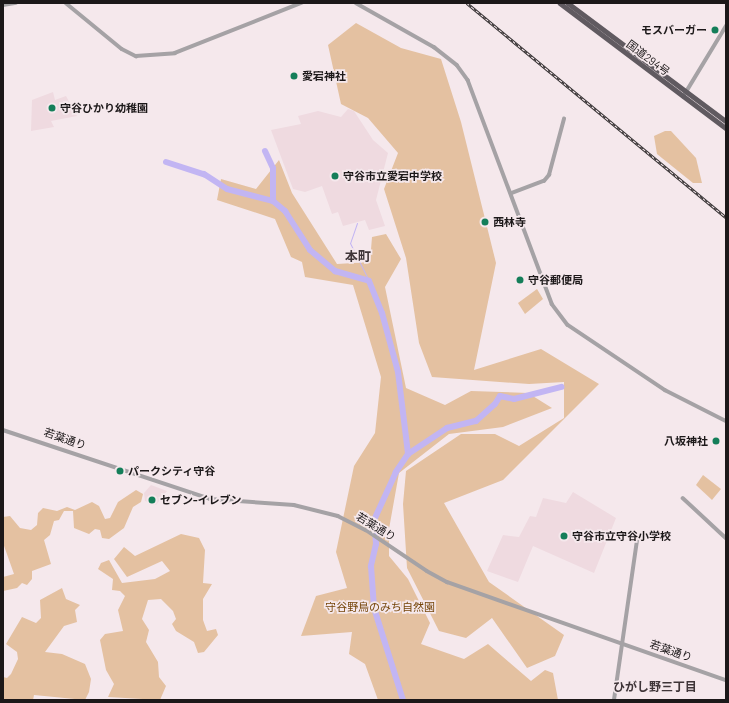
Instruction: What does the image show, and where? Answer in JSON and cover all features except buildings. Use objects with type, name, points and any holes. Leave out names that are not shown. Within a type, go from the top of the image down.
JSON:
[{"type":"highway","name":"国道294号","points":[[560,3],[726,128]]},
{"type":"highway","name":"国道294号","points":[[568,3],[726,121]]},
{"type":"street","points":[[3,5],[16,3]]},
{"type":"street","points":[[66,3],[122,49],[136,56],[175,53],[300,3]]},
{"type":"street","points":[[356,3],[434,47],[463,73],[478,99],[552,304],[568,325],[665,390],[726,421]]},
{"type":"street","points":[[683,97],[726,26]]},
{"type":"street","points":[[512,193],[544,180],[549,175],[560,142],[564,119]]},
{"type":"street","name":"若葉通り","points":[[3,430],[210,499],[294,505],[338,516],[366,530],[426,572],[447,582],[726,680]]},
{"type":"street","points":[[683,498],[726,538]]},
{"type":"street","points":[[614,700],[637,541]]},
{"type":"shaded area","name":"守谷ひかり幼稚園","points":[[53,92],[55,100],[66,96],[77,116],[51,121],[54,127],[31,131],[32,100]]},
{"type":"shaded area","name":"守谷市立愛宕中学校","points":[[348,109],[354,111],[373,140],[388,153],[376,200],[385,226],[369,230],[365,220],[343,226],[338,212],[332,214],[322,186],[305,192],[293,189],[271,130],[301,124],[298,116],[318,111],[341,117]]},
{"type":"shaded area","points":[[151,485],[167,491],[156,505],[145,501],[144,493]]},
{"type":"shaded area","name":"守谷市立守谷小学校","points":[[573,492],[616,518],[594,573],[533,546],[518,582],[487,571],[503,535],[519,537],[530,516],[536,517],[543,498],[566,503]]},
{"type":"green space","points":[[356,23],[401,48],[441,59],[461,122],[496,263],[474,370],[541,349],[599,384],[503,480],[444,503],[489,582],[564,635],[555,656],[527,668],[492,618],[466,638],[439,631],[407,568],[403,504],[406,471],[461,434],[495,434],[519,446],[564,418],[564,382],[529,384],[432,377],[419,343],[406,258],[384,189],[398,153],[368,118],[341,104],[328,45]]},
{"type":"green space","points":[[665,131],[671,131],[696,158],[702,183],[693,183],[657,154],[654,136]]},
{"type":"green space","name":"守谷野鳥のみち自然園","points":[[279,160],[292,193],[337,264],[370,262],[372,237],[386,234],[401,259],[385,287],[406,388],[445,405],[471,391],[528,393],[552,408],[503,427],[449,434],[399,473],[389,529],[389,556],[408,579],[430,623],[421,644],[464,659],[488,644],[531,681],[545,670],[553,673],[558,700],[378,700],[365,664],[349,654],[352,632],[301,636],[316,596],[347,588],[336,552],[354,466],[375,433],[381,377],[353,285],[305,277],[302,262],[291,257],[275,219],[217,200],[221,179],[256,189]]},
{"type":"green space","points":[[537,289],[543,299],[525,314],[518,303]]},
{"type":"green space","points":[[703,475],[721,489],[712,500],[696,485]]},
{"type":"green space","points":[[136,490],[143,494],[141,502],[133,507],[124,528],[109,539],[102,538],[100,530],[95,529],[89,534],[74,528],[73,511],[64,511],[59,520],[54,521],[50,535],[44,540],[51,564],[32,571],[32,579],[27,585],[22,583],[17,588],[3,591],[3,577],[14,574],[3,543],[3,517],[10,516],[20,528],[31,530],[37,525],[38,513],[43,508],[57,511],[67,507],[75,510],[92,502],[99,506],[105,519],[110,518],[118,502]]},
{"type":"green space","points":[[181,534],[199,538],[205,550],[203,583],[212,584],[203,599],[203,620],[207,631],[216,629],[218,635],[204,652],[198,653],[194,642],[176,631],[172,624],[176,619],[173,611],[161,599],[148,600],[142,619],[149,630],[146,642],[158,662],[159,677],[166,686],[160,700],[108,697],[114,684],[106,670],[100,640],[105,634],[123,631],[118,610],[125,596],[120,591],[112,590],[113,579],[98,569],[101,563],[109,560],[122,583],[155,579],[170,571],[162,561],[127,577],[114,559],[124,547],[135,556]]},
{"type":"green space","points":[[62,588],[66,599],[80,605],[75,610],[77,622],[64,626],[45,652],[62,654],[85,664],[91,679],[89,692],[85,700],[34,695],[33,700],[3,700],[3,677],[7,678],[11,674],[18,659],[17,652],[6,644],[22,617],[36,623],[41,618],[40,600]]},
{"type":"waterway","points":[[265,151],[273,168],[273,201]]},
{"type":"waterway","points":[[166,162],[204,174],[227,189],[273,201],[285,211],[310,250],[335,271],[369,281],[382,313],[398,372],[408,454],[396,472],[374,520],[376,544],[371,566],[374,608],[403,700]]},
{"type":"waterway","points":[[357,223],[350,243],[369,281]]},
{"type":"waterway","points":[[408,454],[447,428],[476,421],[495,404],[500,396],[514,399],[561,387]]},
{"type":"railway","points":[[467,3],[726,217]]},
{"type":"place","name":"モスバーガー","points":[[715,30]]},
{"type":"place","name":"愛宕神社","points":[[294,76]]},
{"type":"place","name":"守谷ひかり幼稚園","points":[[52,108]]},
{"type":"place","name":"守谷市立愛宕中学校","points":[[335,176]]},
{"type":"place","name":"西林寺","points":[[485,222]]},
{"type":"place","name":"守谷郵便局","points":[[520,280]]},
{"type":"place","name":"八坂神社","points":[[716,441]]},
{"type":"place","name":"パークシティ守谷","points":[[120,471]]},
{"type":"place","name":"セブン-イレブン","points":[[152,500]]},
{"type":"place","name":"守谷市立守谷小学校","points":[[564,536]]},
{"type":"district","name":"本町","points":[[358,256]]},
{"type":"district","name":"ひがし野三丁目","points":[[655,687]]}]
